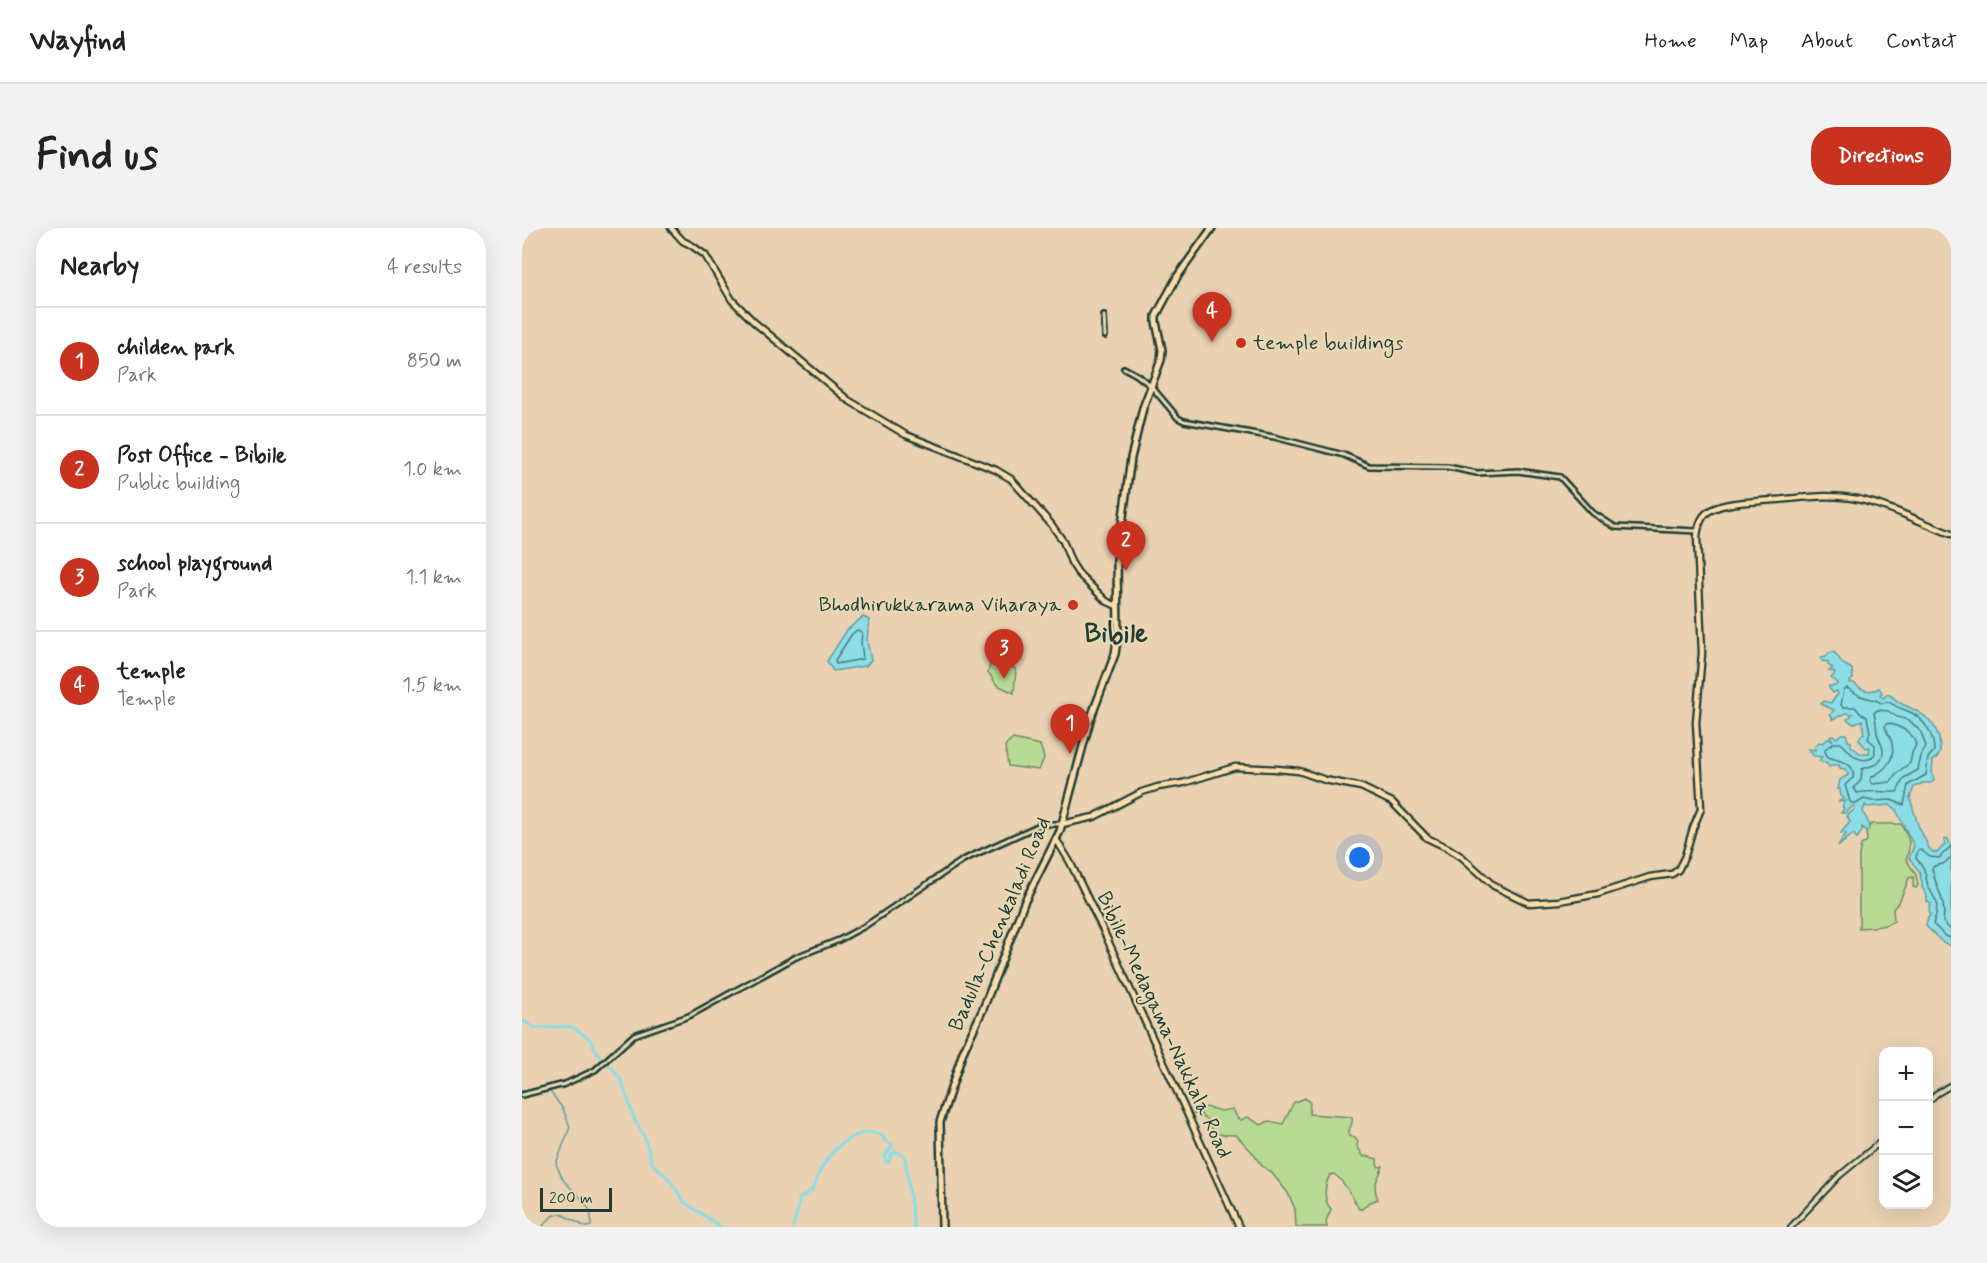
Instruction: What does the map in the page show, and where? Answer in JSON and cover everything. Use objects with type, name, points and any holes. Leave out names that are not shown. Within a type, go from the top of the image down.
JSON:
[{"type":"highway","name":"Badulla-Chenkaladi Road","points":[[942,1227],[940,1122],[963,1052],[1024,903],[1062,824],[1090,720],[1114,654],[1118,635],[1117,561],[1131,458],[1138,422],[1161,360],[1162,350],[1156,322],[1158,311],[1177,278],[1212,228]]},
{"type":"main road","points":[[671,228],[683,242],[705,255],[732,300],[754,322],[848,400],[906,435],[996,470],[1011,479],[1052,524],[1078,573],[1106,601],[1117,606]]},
{"type":"main road","points":[[1062,824],[1094,817],[1142,792],[1183,783],[1235,767],[1276,769],[1299,771],[1325,780],[1361,788],[1392,801],[1427,838],[1462,857],[1494,886],[1529,903],[1559,901],[1598,894],[1650,877],[1672,874],[1678,870],[1685,856],[1701,810],[1696,722],[1702,653],[1697,531],[1702,519],[1708,512],[1734,504],[1815,496],[1839,496],[1878,505],[1951,534]]},
{"type":"main road","name":"Bibile-Medagama-Nakkala Road","points":[[1056,839],[1070,862],[1104,932],[1239,1227]]},
{"type":"main road","points":[[1930,1101],[1936,1094],[1951,1085]]},
{"type":"main road","points":[[1791,1227],[1839,1176],[1879,1143]]},
{"type":"street","points":[[1104,316],[1105,336]]},
{"type":"street","points":[[1124,368],[1151,386],[1178,418],[1184,421],[1274,437],[1344,455],[1369,466],[1448,467],[1477,473],[1518,471],[1560,477],[1593,513],[1615,527],[1697,531]]},
{"type":"street","points":[[522,1095],[565,1084],[596,1070],[634,1035],[689,1016],[796,957],[865,926],[963,860],[1042,824],[1062,824]]},
{"type":"green space","points":[[992,658],[1016,669],[1014,693],[997,685],[988,672]]},
{"type":"green space","points":[[1013,739],[1040,745],[1044,758],[1039,770],[1008,766],[1005,746]]},
{"type":"green space","points":[[1871,824],[1901,824],[1909,841],[1906,859],[1916,875],[1918,885],[1916,888],[1913,887],[1913,877],[1909,878],[1900,900],[1893,909],[1894,921],[1882,926],[1859,928],[1859,855],[1861,845],[1867,841],[1866,831]]},
{"type":"green space","points":[[1305,1098],[1310,1103],[1309,1114],[1352,1117],[1349,1136],[1355,1137],[1358,1141],[1357,1146],[1364,1157],[1377,1159],[1377,1165],[1383,1166],[1375,1186],[1378,1199],[1368,1203],[1362,1209],[1359,1209],[1338,1177],[1334,1174],[1330,1175],[1325,1193],[1331,1209],[1326,1221],[1327,1227],[1296,1227],[1295,1209],[1288,1193],[1271,1172],[1262,1166],[1236,1135],[1215,1133],[1207,1119],[1201,1114],[1193,1114],[1206,1107],[1221,1111],[1233,1109],[1241,1120],[1248,1117],[1261,1125],[1269,1121],[1283,1124],[1294,1102]]},
{"type":"water","points":[[863,617],[869,620],[867,641],[871,660],[866,666],[833,671],[827,661],[847,630]]},
{"type":"water","points":[[1834,652],[1843,664],[1852,669],[1853,679],[1850,683],[1865,690],[1872,691],[1879,688],[1883,698],[1888,694],[1917,711],[1928,719],[1936,730],[1940,750],[1938,756],[1933,760],[1934,780],[1931,783],[1923,783],[1914,787],[1910,798],[1918,825],[1929,848],[1933,852],[1938,852],[1947,838],[1951,845],[1951,946],[1941,941],[1926,926],[1931,904],[1927,901],[1919,871],[1909,858],[1914,846],[1895,808],[1890,805],[1867,807],[1865,805],[1863,812],[1869,829],[1866,831],[1862,827],[1857,838],[1853,834],[1838,847],[1846,834],[1841,833],[1850,822],[1847,816],[1855,809],[1853,806],[1846,813],[1841,813],[1846,801],[1838,802],[1844,798],[1838,789],[1840,780],[1848,773],[1839,765],[1829,767],[1827,763],[1819,761],[1822,757],[1814,756],[1808,749],[1815,750],[1819,742],[1823,743],[1829,738],[1833,741],[1830,736],[1837,738],[1841,734],[1846,734],[1851,746],[1861,754],[1869,754],[1870,747],[1866,748],[1859,740],[1864,734],[1862,720],[1853,724],[1847,719],[1853,714],[1846,713],[1832,720],[1830,715],[1834,710],[1821,704],[1824,701],[1831,703],[1838,694],[1837,691],[1833,693],[1829,688],[1838,683],[1831,678],[1835,674],[1829,671],[1833,668],[1821,658]]},
{"type":"waterway","points":[[522,1020],[535,1028],[566,1026],[574,1028],[590,1039],[598,1054],[622,1082],[635,1121],[645,1138],[652,1163],[669,1179],[684,1202],[721,1227]]},
{"type":"waterway","points":[[522,1091],[546,1087]]},
{"type":"waterway","points":[[542,1227],[552,1216],[561,1214],[586,1227],[591,1226],[588,1207],[565,1182],[556,1164],[570,1127],[563,1109],[549,1090]]},
{"type":"waterway","points":[[793,1227],[800,1198],[812,1189],[821,1169],[832,1153],[847,1140],[864,1133],[882,1135],[884,1140],[893,1145],[885,1156],[886,1162],[896,1151],[905,1157],[914,1227]]},
{"type":"place","name":"temple","points":[[1212,342]]},
{"type":"place","name":"temple buildings","points":[[1241,343]]},
{"type":"place","name":"Post Office - Bibile","points":[[1126,571]]},
{"type":"place","name":"Bhodhirukkarama Viharaya","points":[[1073,605]]},
{"type":"place","name":"school playground","points":[[1004,679]]},
{"type":"place","name":"childen park","points":[[1070,754]]},
{"type":"district","name":"Bibile","points":[[1116,634]]}]
